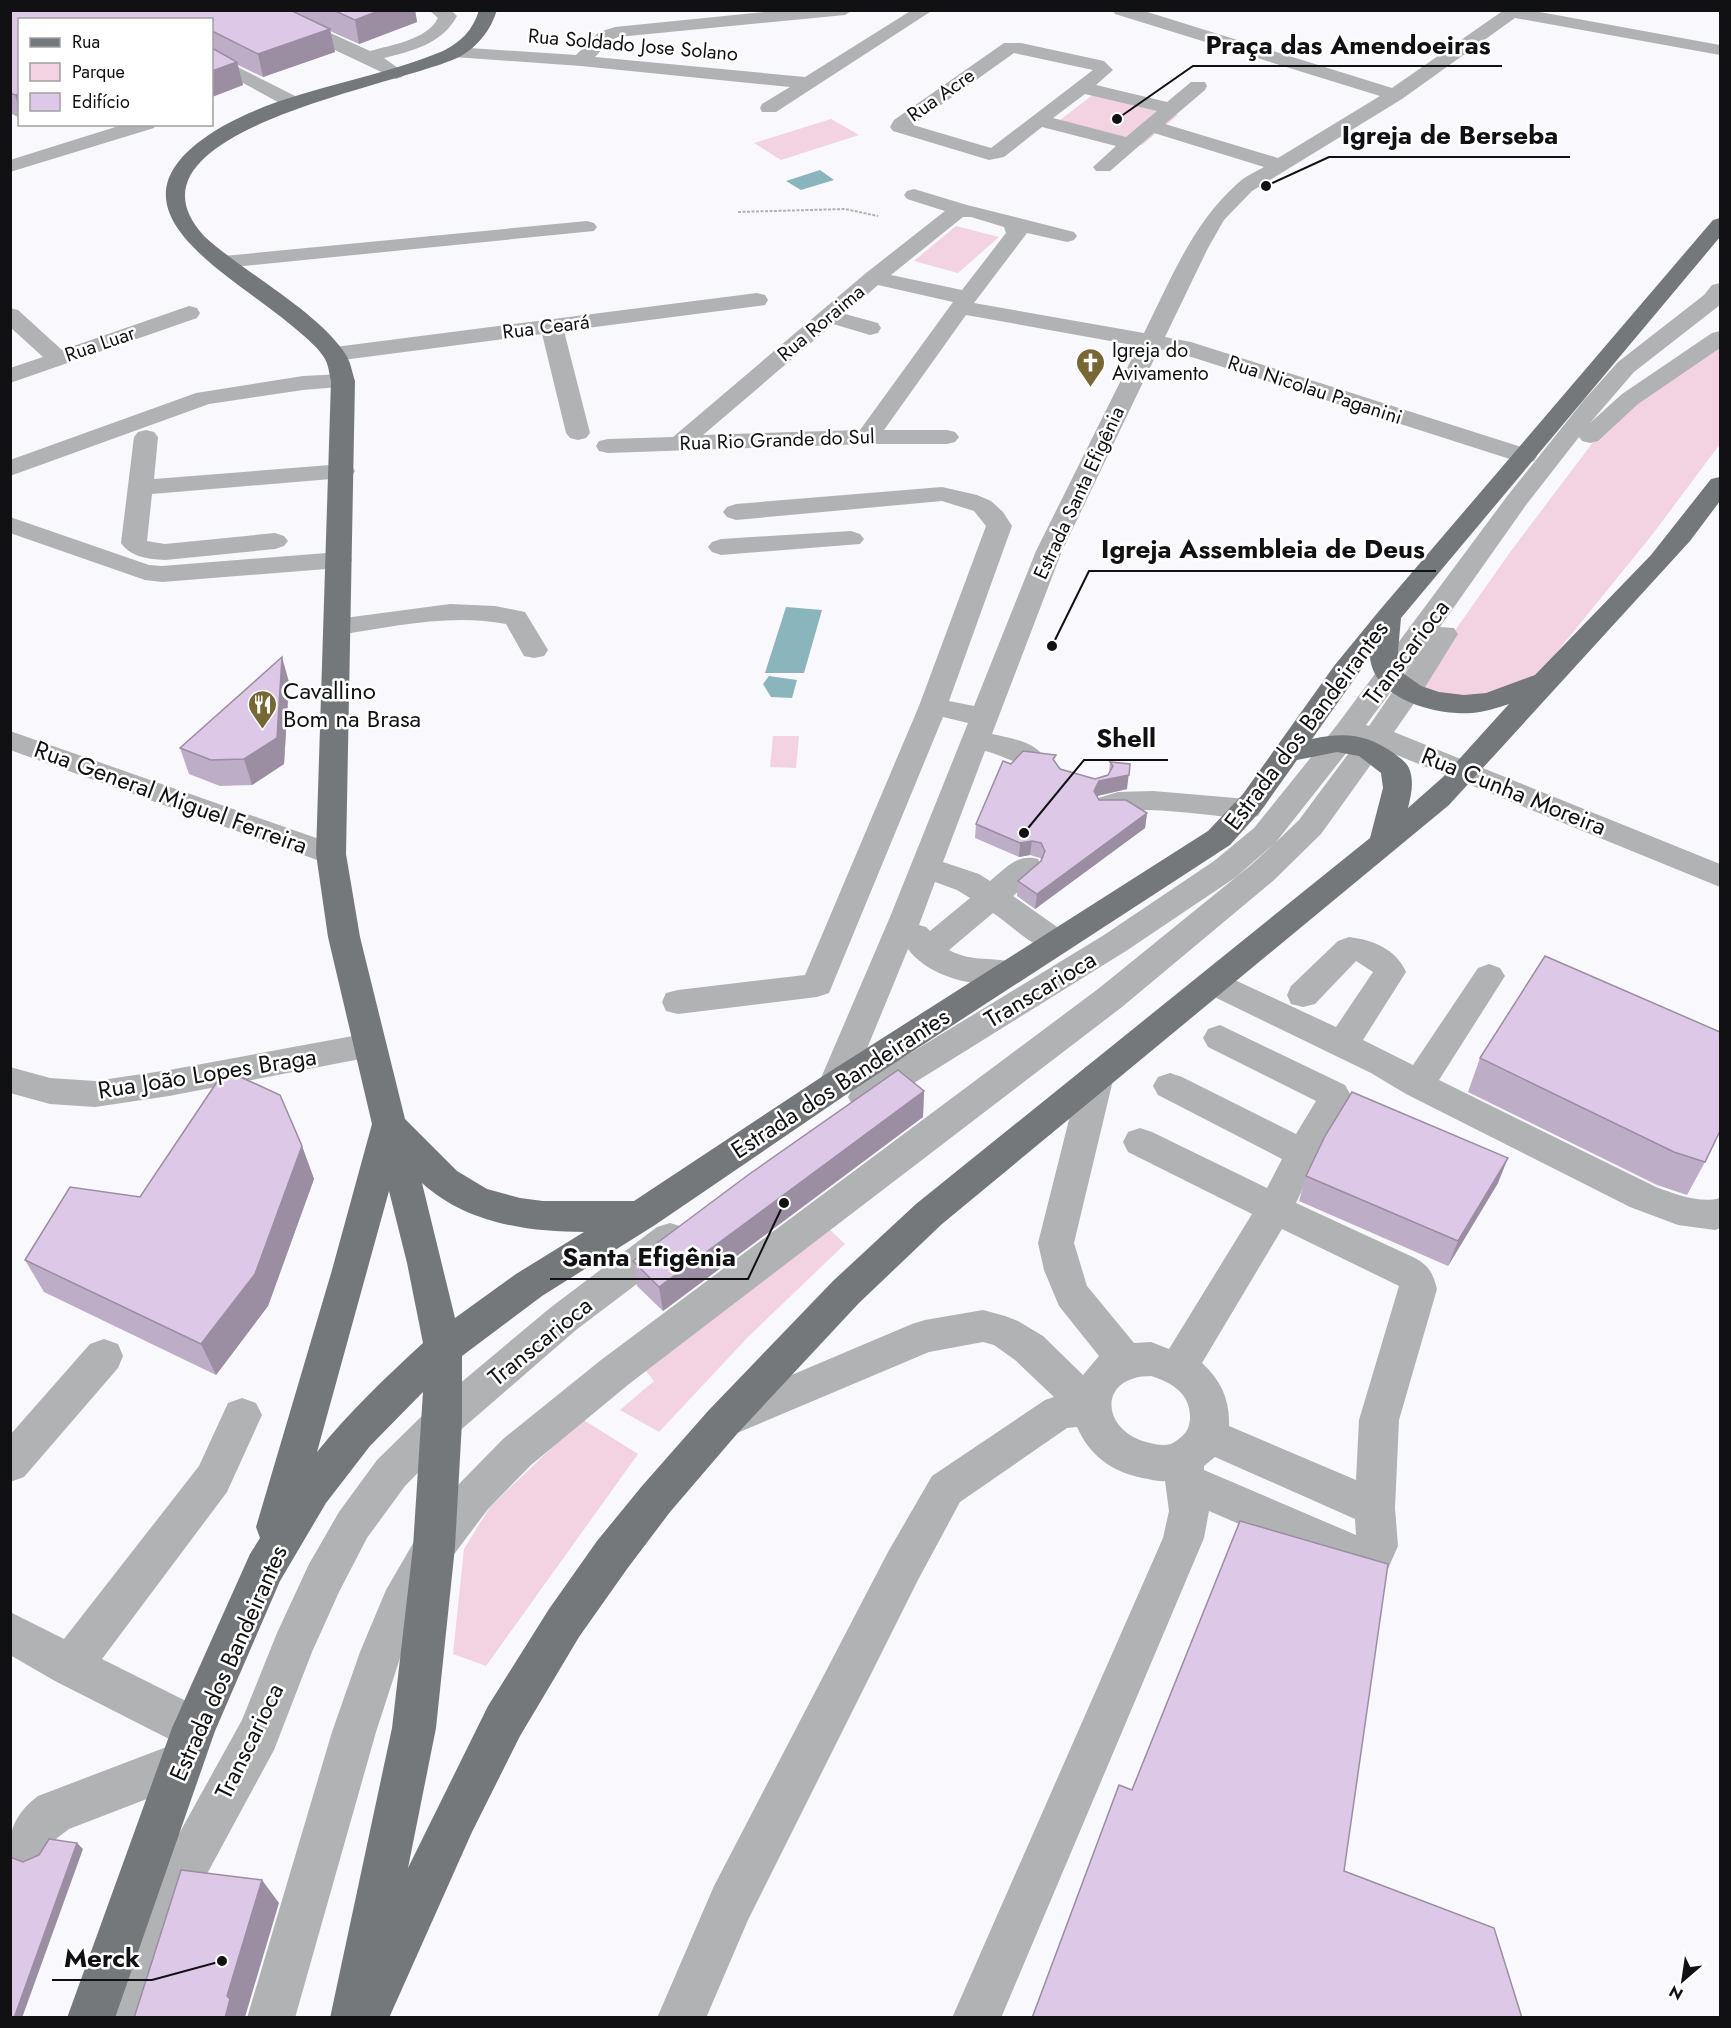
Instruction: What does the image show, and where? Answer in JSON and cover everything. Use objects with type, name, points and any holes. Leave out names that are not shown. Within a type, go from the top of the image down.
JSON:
[{"type":"main road","points":[[354,2018],[414,1728],[434,1547],[442,1422],[443,1349],[425,1263],[369,1046],[344,938],[331,854],[343,471],[343,381],[334,354],[311,331],[224,262],[185,226],[176,202],[175,191],[185,167],[225,133],[252,119],[294,104],[396,73],[454,52],[479,31],[488,10]]},
{"type":"main road","name":"Estrada dos Bandeirantes","points":[[91,2018],[187,1746],[265,1568],[312,1490],[356,1434],[394,1394],[443,1349],[529,1285],[840,1098],[1010,972],[1219,838],[1246,809],[1344,672],[1388,617],[1720,224]]},
{"type":"main road","points":[[364,2018],[456,1816],[504,1721],[564,1623],[612,1555],[656,1498],[722,1423],[846,1292],[929,1214],[1384,843],[1466,772],[1546,681],[1712,506],[1720,484]]},
{"type":"main road","points":[[1388,617],[1383,660],[1397,683],[1445,703],[1472,704],[1546,681]]},
{"type":"main road","points":[[1294,743],[1357,740],[1395,769],[1398,788],[1384,843]]},
{"type":"main road","points":[[389,1125],[451,1186],[486,1205],[535,1217],[642,1215]]},
{"type":"main road","points":[[265,1568],[389,1125]]},
{"type":"street","points":[[265,10],[368,57],[396,73]]},
{"type":"street","points":[[368,57],[409,45],[438,31],[447,21],[448,16],[436,10]]},
{"type":"street","points":[[581,61],[605,36],[615,33],[845,10]]},
{"type":"street","points":[[769,108],[925,10]]},
{"type":"street","points":[[1121,10],[1395,95]]},
{"type":"street","points":[[1515,12],[1720,50]]},
{"type":"street","name":"Estrada Santa Efigênia","points":[[840,1098],[906,917],[1049,551],[1197,248],[1216,217],[1245,187],[1395,95],[1515,12]]},
{"type":"street","points":[[689,72],[722,22]]},
{"type":"street","name":"Rua Acre","points":[[1010,47],[1104,68],[1083,88],[994,154],[906,130],[899,125],[1010,47]]},
{"type":"street","name":"Rua Soldado Jose Solano","points":[[454,52],[581,61],[808,83]]},
{"type":"street","points":[[213,60],[294,104]]},
{"type":"street","points":[[1103,167],[1198,86]]},
{"type":"street","points":[[1083,88],[1171,109]]},
{"type":"street","points":[[1041,121],[1130,144]]},
{"type":"street","points":[[10,166],[140,126]]},
{"type":"street","points":[[1151,126],[1280,165]]},
{"type":"street","points":[[914,195],[1067,236]]},
{"type":"street","name":"Rua Roraima","points":[[680,443],[874,278],[964,210]]},
{"type":"street","points":[[867,437],[963,302],[1017,233],[1012,223]]},
{"type":"street","points":[[224,262],[588,227]]},
{"type":"street","name":"Rua Nicolau Paganini","points":[[874,278],[963,302],[1183,347],[1525,456]]},
{"type":"street","name":"Transcarioca","points":[[1397,683],[1420,635],[1517,500],[1592,405],[1626,368],[1712,300],[1720,290]]},
{"type":"street","name":"Rua Ceará","points":[[334,354],[757,300]]},
{"type":"street","name":"Rua Luar","points":[[10,376],[189,313]]},
{"type":"street","points":[[10,315],[58,358]]},
{"type":"street","points":[[829,316],[870,327]]},
{"type":"street","points":[[551,326],[578,433]]},
{"type":"street","name":"Transcarioca","points":[[272,2018],[354,1732],[381,1652],[401,1604],[434,1547],[474,1496],[517,1452],[615,1372],[1110,998],[1262,873],[1310,827],[1357,740],[1397,683],[1467,600],[1536,502],[1586,440],[1630,399],[1720,338]]},
{"type":"street","points":[[10,469],[204,398],[303,383],[343,381]]},
{"type":"street","name":"Rua Rio Grande do Sul","points":[[608,446],[867,437],[947,437]]},
{"type":"street","points":[[146,438],[134,543],[137,547],[155,552],[274,541]]},
{"type":"street","points":[[140,488],[343,471]]},
{"type":"street","points":[[678,1002],[817,985],[933,706],[999,526],[992,512],[972,501],[942,494],[746,511],[759,544]]},
{"type":"street","points":[[10,524],[145,572],[162,574],[339,560]]},
{"type":"street","points":[[722,547],[851,539]]},
{"type":"street","points":[[337,627],[424,615],[495,613],[516,618],[534,650]]},
{"type":"street","points":[[933,706],[979,728],[1030,757]]},
{"type":"street","name":"Rua General Miguel Ferreira","points":[[10,740],[331,854]]},
{"type":"street","name":"Transcarioca","points":[[840,1098],[894,1077],[1115,943],[1225,869],[1265,835],[1357,740]]},
{"type":"street","name":"Rua Cunha Moreira","points":[[1357,740],[1466,772],[1720,876]]},
{"type":"street","points":[[1118,795],[1113,802],[1133,800],[1246,809]]},
{"type":"street","points":[[926,867],[968,882],[1056,942]]},
{"type":"street","points":[[927,951],[1027,867]]},
{"type":"street","points":[[906,917],[927,951],[937,959],[959,969],[976,972],[1010,972]]},
{"type":"street","points":[[1303,994],[1349,949],[1355,949],[1389,966],[1390,972],[1342,1044]]},
{"type":"street","points":[[1418,1085],[1489,976]]},
{"type":"street","points":[[1213,983],[1342,1044],[1418,1085],[1643,1197],[1678,1210],[1720,1214]]},
{"type":"street","points":[[681,2018],[731,1903],[903,1566],[946,1489],[1076,1410],[1108,1372],[1152,1362],[1232,1277],[1275,1209],[1302,1153],[1336,1099],[1333,1094],[1220,1038]]},
{"type":"street","name":"Rua João Lopes Braga","points":[[10,1080],[50,1091],[95,1094],[169,1083],[369,1046]]},
{"type":"street","points":[[976,2018],[1183,1538],[1189,1511],[1193,1459],[1212,1416],[1208,1397],[1197,1380],[1152,1362],[1081,1283],[1062,1270],[1056,1243],[1097,1076]]},
{"type":"street","points":[[1170,1086],[1302,1153]]},
{"type":"street","points":[[1140,1143],[1415,1277],[1418,1289],[1379,1420],[1377,1546],[1372,1557],[1362,1558],[1193,1459]]},
{"type":"street","name":"Transcarioca","points":[[129,2018],[175,1886],[258,1734],[324,1578],[352,1524],[391,1473],[442,1422],[563,1319],[756,1171]]},
{"type":"street","points":[[722,1423],[925,1336],[983,1326],[1005,1332],[1029,1348],[1076,1410],[1096,1426],[1107,1442],[1124,1455],[1143,1462],[1164,1464],[1193,1459],[1376,1508]]},
{"type":"street","points":[[10,1464],[104,1356]]},
{"type":"street","points":[[70,1666],[213,1479],[242,1415]]},
{"type":"street","points":[[10,1632],[70,1666],[187,1746],[54,1812],[41,1822],[28,1843]]},
{"type":"path","points":[[738,212],[845,209],[878,216]]},
{"type":"green space","points":[[1094,94],[1178,115],[1142,145],[1056,123]]},
{"type":"green space","points":[[831,119],[859,135],[781,160],[754,143]]},
{"type":"green space","points":[[956,226],[999,237],[958,273],[914,261]]},
{"type":"green space","points":[[1720,344],[1720,444],[1652,535],[1544,668],[1518,694],[1461,703],[1422,690],[1456,629],[1511,551],[1600,433],[1642,394]]},
{"type":"green space","points":[[773,736],[799,736],[796,768],[770,767]]},
{"type":"green space","points":[[829,1229],[845,1244],[749,1336],[659,1432],[620,1410],[654,1381],[645,1370]]},
{"type":"green space","points":[[582,1419],[638,1454],[486,1666],[453,1654],[464,1549],[490,1507]]},
{"type":"water","points":[[820,170],[834,180],[801,190],[786,181]]},
{"type":"water","points":[[786,607],[822,610],[804,673],[765,673]]},
{"type":"water","points":[[769,676],[797,680],[792,698],[771,697],[763,684]]},
{"type":"building","points":[[10,10],[290,10],[330,29],[258,54],[213,32],[213,18],[18,18],[18,94],[10,93]]},
{"type":"building","points":[[333,10],[381,10],[355,20]]},
{"type":"building","points":[[213,49],[237,62],[213,71]]},
{"type":"building","points":[[282,657],[277,738],[244,759],[211,760],[180,748]]},
{"type":"building","points":[[1023,751],[1056,755],[1053,759],[1060,769],[1095,779],[1108,775],[1113,766],[1110,762],[1130,764],[1129,775],[1099,781],[1094,791],[1099,800],[1126,800],[1147,813],[1037,894],[1018,881],[1041,861],[1045,851],[1041,843],[1032,841],[1020,843],[976,824],[1003,761],[1011,764]]},
{"type":"building","points":[[1545,956],[1720,1032],[1720,1131],[1705,1162],[1674,1152],[1480,1058]]},
{"type":"building","points":[[225,1070],[280,1095],[302,1146],[255,1274],[201,1344],[25,1260],[70,1187],[140,1197]]},
{"type":"building","points":[[898,1070],[924,1091],[659,1287],[633,1261],[748,1175]]},
{"type":"building","points":[[1352,1092],[1508,1158],[1458,1241],[1306,1176],[1325,1136]]},
{"type":"building","points":[[1240,1521],[1388,1564],[1344,1871],[1494,1928],[1522,2018],[1032,2018],[1119,1785],[1132,1790]]},
{"type":"building","points":[[49,1839],[77,1843],[14,2018],[10,2018],[10,1857],[23,1862],[39,1855]]},
{"type":"building","points":[[181,1870],[262,1880],[227,1996],[230,1999],[225,2018],[134,2018]]},
{"type":"place","name":"Praça das Amendoeiras","points":[[1117,119]]},
{"type":"place","name":"Igreja de Berseba","points":[[1266,186]]},
{"type":"place","name":"Igreja do Avivamento","points":[[1091,388]]},
{"type":"place","name":"Igreja Assembleia de Deus","points":[[1052,646]]},
{"type":"place","name":"Cavallino Bom na Brasa","points":[[262,730]]},
{"type":"place","name":"Shell","points":[[1024,833]]},
{"type":"place","name":"Santa Efigênia","points":[[784,1203]]},
{"type":"place","name":"Merck","points":[[222,1961]]}]
